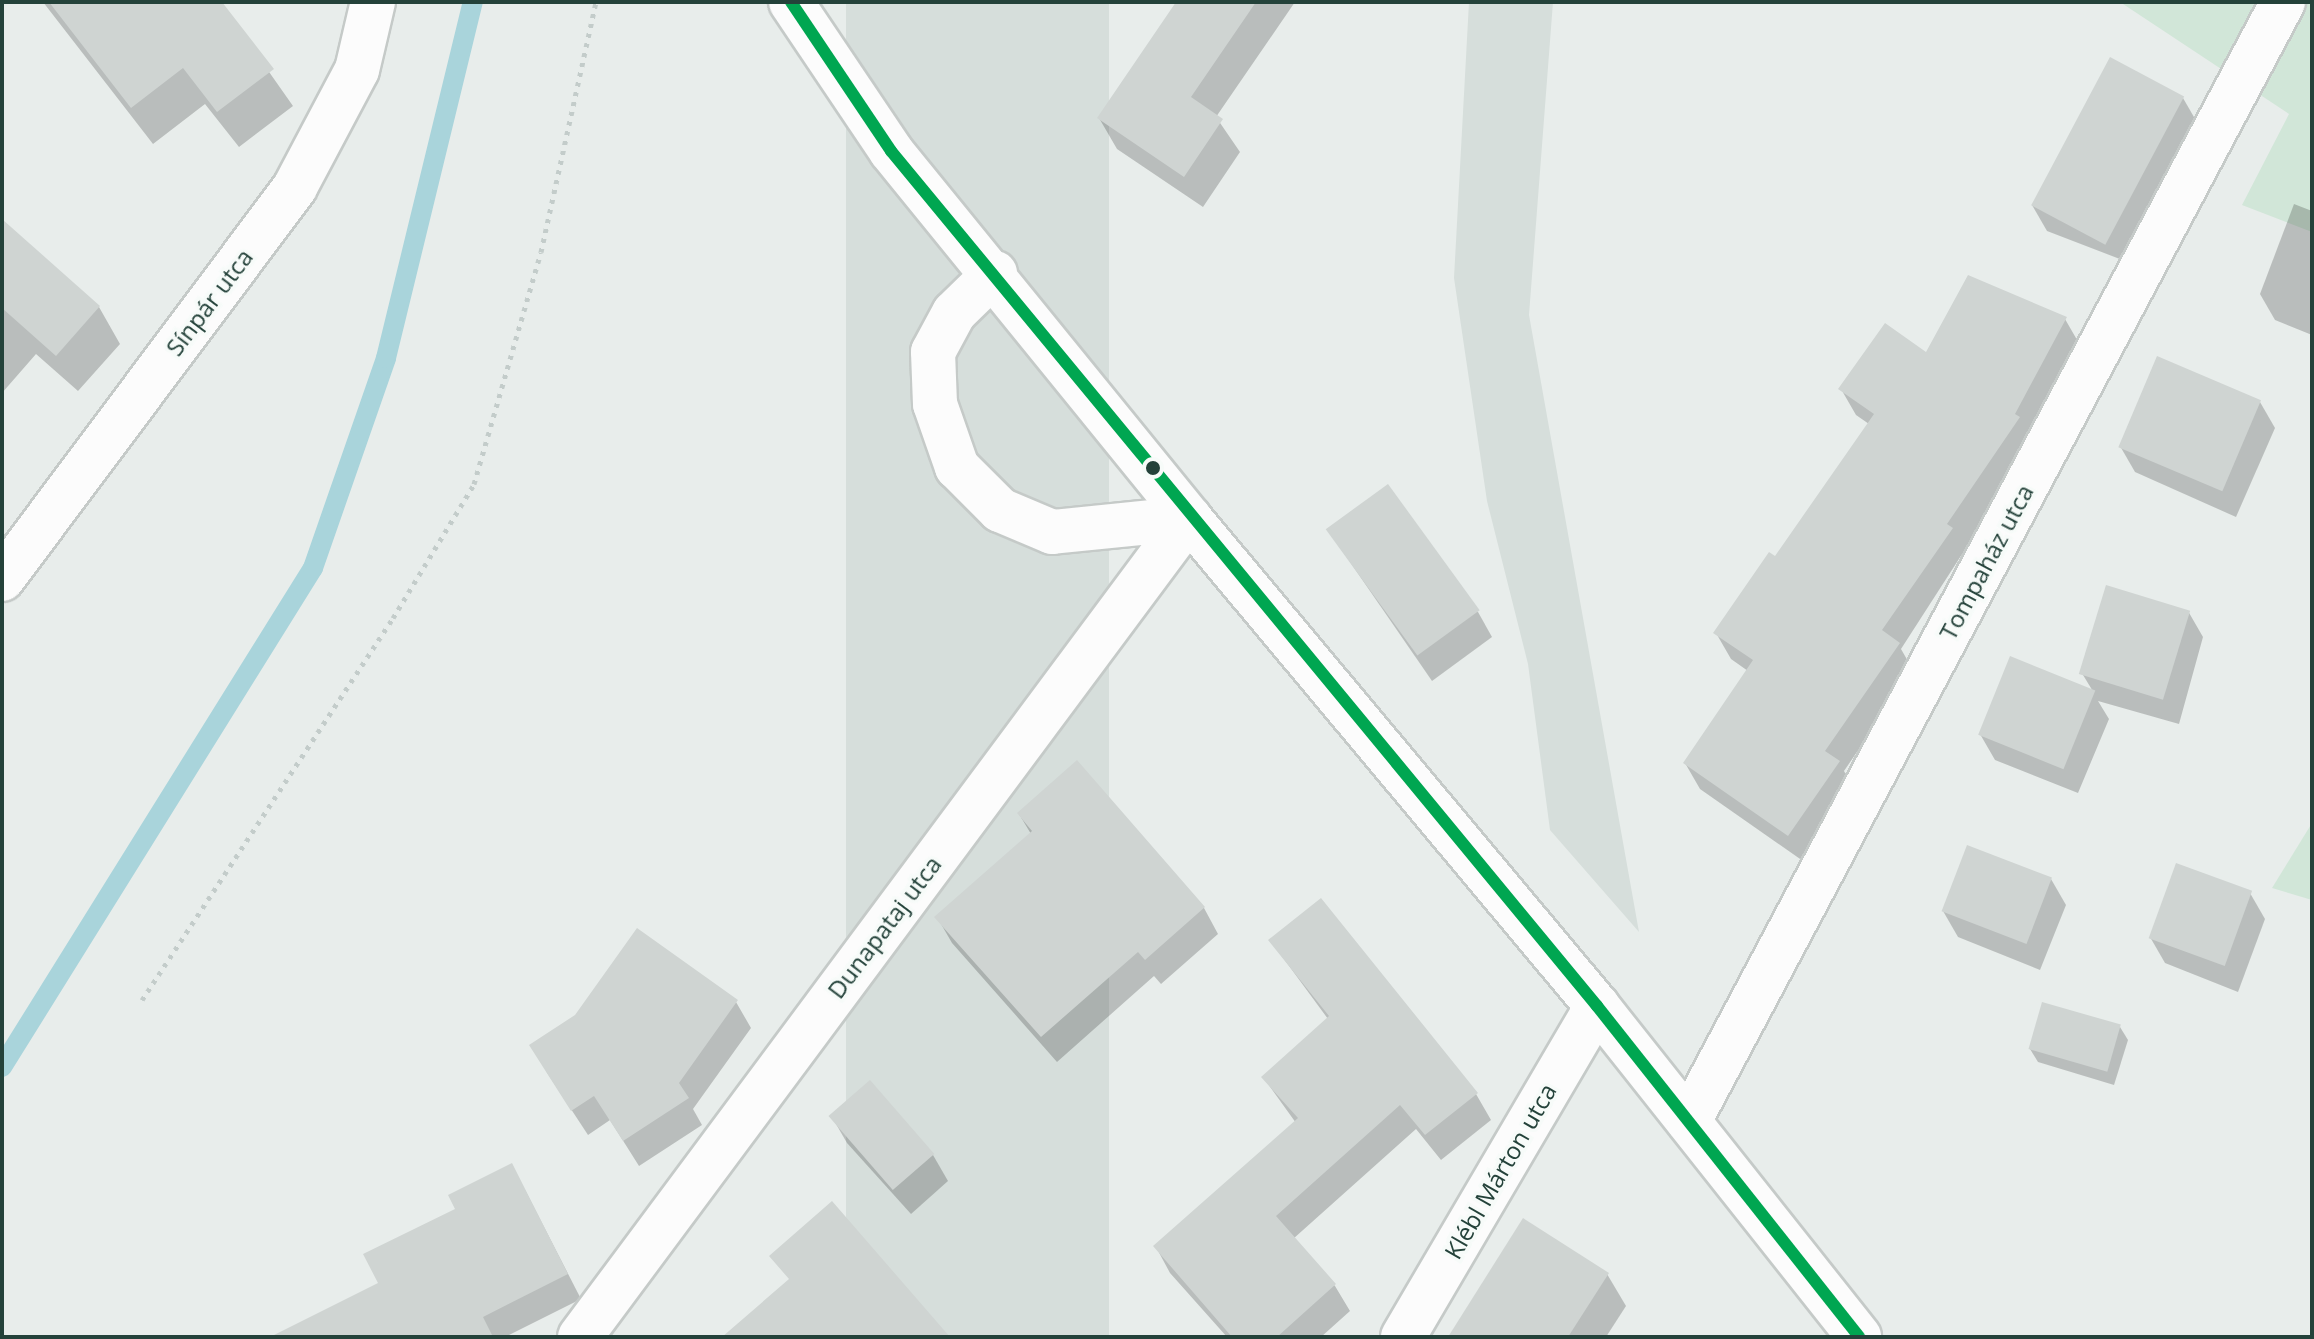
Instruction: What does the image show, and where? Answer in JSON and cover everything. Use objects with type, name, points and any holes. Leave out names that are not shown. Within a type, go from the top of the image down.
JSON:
[{"type":"street","name":"Sínpár utca","points":[[2,579],[295,187],[357,70],[373,2]]},
{"type":"street","points":[[791,2],[891,151],[995,273],[1189,518],[1597,1006],[1859,1337]]},
{"type":"street","name":"Tompaház utca","points":[[1689,1121],[2283,2]]},
{"type":"street","points":[[995,273],[954,313],[933,352],[935,404],[957,467],[1000,510],[1052,532],[1189,518]]},
{"type":"street","name":"Dunapataj utca","points":[[580,1337],[1189,518]]},
{"type":"street","name":"Klébl Márton utca","points":[[1403,1337],[1597,1006]]},
{"type":"path","points":[[142,1000],[393,618],[474,484],[541,252],[596,2]]},
{"type":"shaded area","points":[[846,2],[1109,2],[1109,1337],[846,1337]]},
{"type":"shaded area","points":[[1469,2],[1553,2],[1529,315],[1639,932],[1550,830],[1528,664],[1487,501],[1454,278]]},
{"type":"green space","points":[[2120,2],[2312,2],[2312,232],[2242,205],[2289,114]]},
{"type":"green space","points":[[2312,823],[2312,900],[2272,888]]},
{"type":"building","points":[[49,2],[222,2],[274,69],[217,112],[183,68],[131,108]]},
{"type":"building","points":[[1176,2],[1256,2],[1191,97],[1223,119],[1184,177],[1097,118]]},
{"type":"building","points":[[2110,57],[2184,96],[2105,245],[2031,205]]},
{"type":"building","points":[[2,219],[100,306],[56,356],[2,308]]},
{"type":"building","points":[[1968,275],[2067,317],[2015,414],[2020,417],[1947,524],[1953,528],[1882,630],[1900,643],[1825,751],[1840,761],[1788,836],[1683,763],[1753,660],[1713,633],[1769,552],[1775,556],[1874,414],[1838,389],[1885,323],[1926,352]]},
{"type":"building","points":[[2157,356],[2261,400],[2222,491],[2118,447]]},
{"type":"building","points":[[1388,484],[1480,610],[1417,655],[1326,529]]},
{"type":"building","points":[[2106,585],[2190,611],[2163,700],[2079,674]]},
{"type":"building","points":[[2010,656],[2095,690],[2063,769],[1978,735]]},
{"type":"building","points":[[1077,760],[1205,907],[1145,960],[1138,952],[1041,1037],[934,917],[1032,831],[1017,813]]},
{"type":"building","points":[[1967,845],[2052,878],[2027,944],[1942,911]]},
{"type":"building","points":[[2176,863],[2252,891],[2225,966],[2149,938]]},
{"type":"building","points":[[1321,898],[1478,1093],[1425,1135],[1400,1105],[1276,1216],[1336,1284],[1277,1337],[1232,1337],[1153,1246],[1298,1118],[1261,1077],[1329,1016],[1268,940]]},
{"type":"building","points":[[637,928],[738,1000],[679,1083],[689,1098],[623,1141],[594,1096],[571,1111],[529,1045],[575,1015]]},
{"type":"building","points":[[2042,1002],[2121,1025],[2107,1072],[2028,1049]]},
{"type":"building","points":[[870,1080],[934,1154],[893,1190],[828,1116]]},
{"type":"building","points":[[512,1163],[568,1274],[483,1317],[493,1337],[270,1337],[378,1283],[363,1254],[455,1209],[448,1195]]},
{"type":"building","points":[[832,1201],[950,1337],[722,1337],[789,1279],[769,1256]]},
{"type":"building","points":[[1523,1218],[1609,1273],[1568,1337],[1448,1337]]},
{"type":"waterway","points":[[2,1067],[313,568],[386,358],[473,2]]},
{"type":"transit line","points":[[791,2],[891,151],[1597,1006],[1859,1337]]}]
